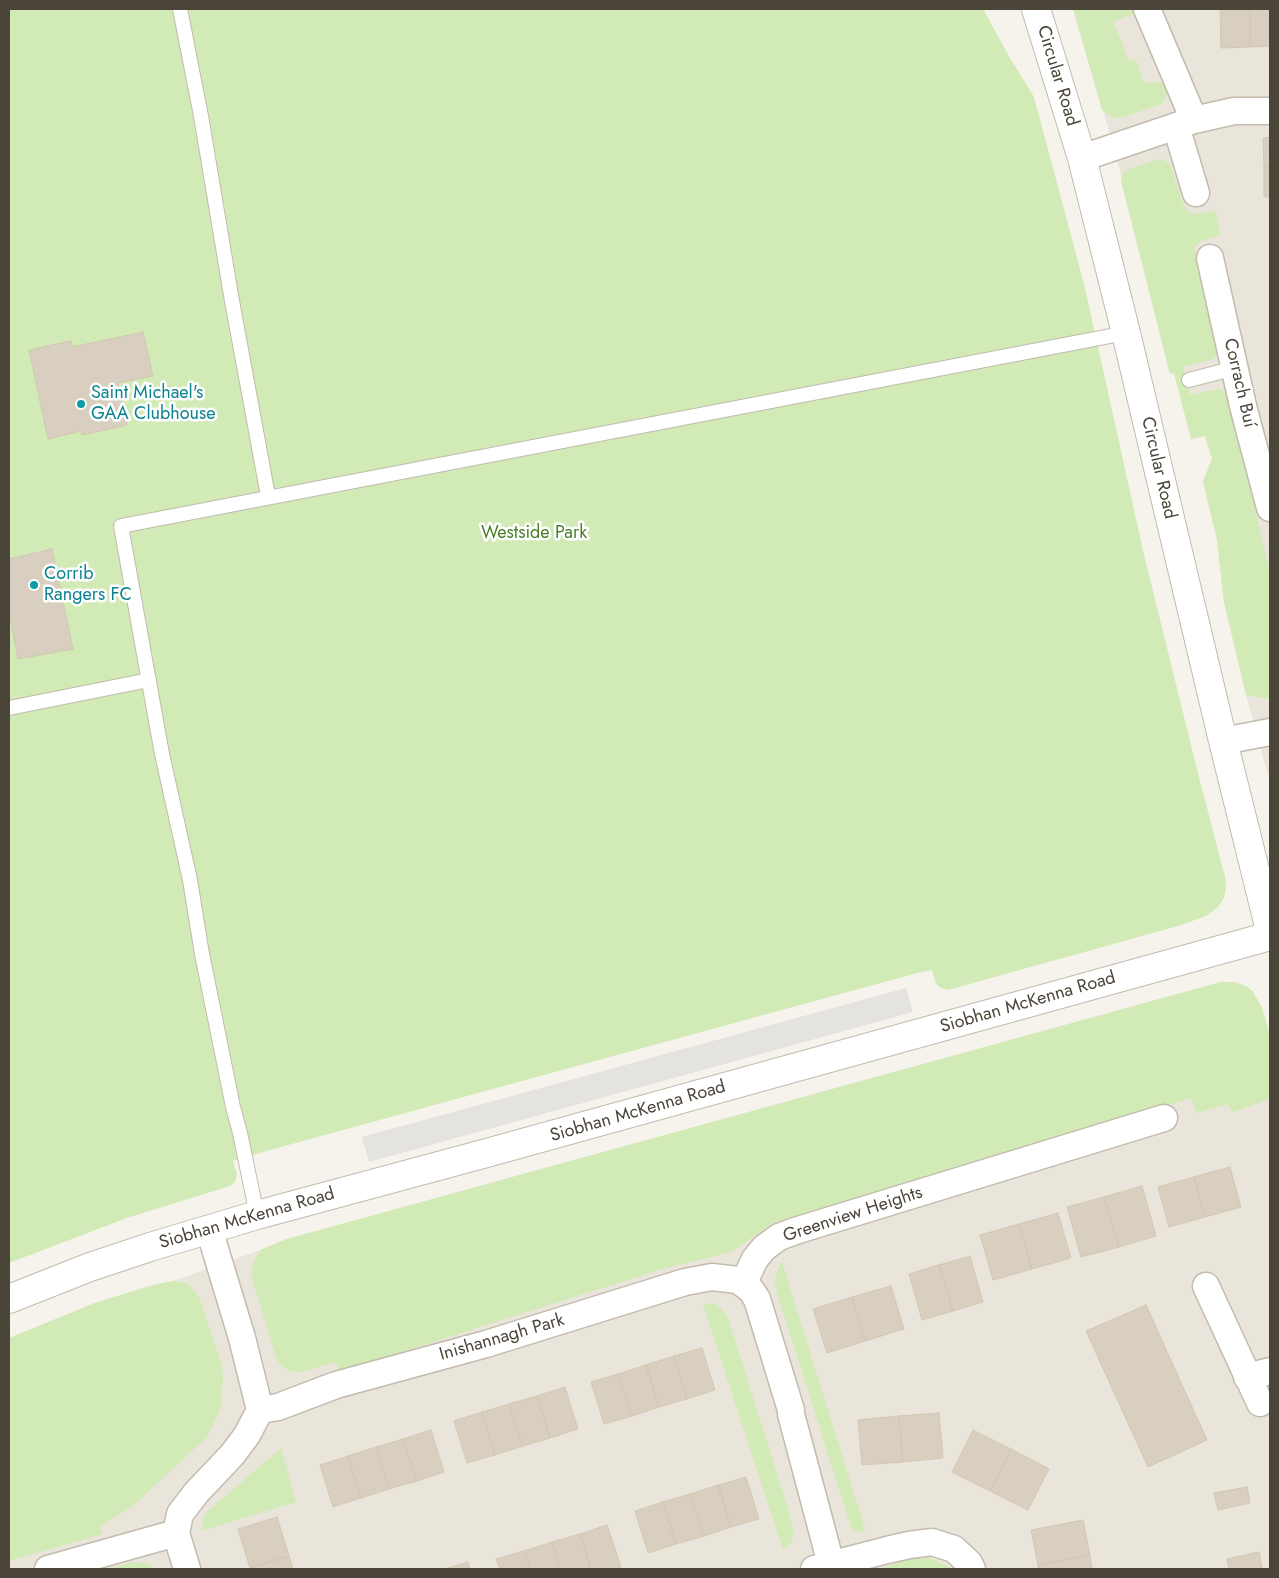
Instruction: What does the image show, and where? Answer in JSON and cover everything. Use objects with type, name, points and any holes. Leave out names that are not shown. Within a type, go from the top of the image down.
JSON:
[{"type":"street","name":"Circular Road","points":[[1036,9],[1082,158],[1270,930]]},
{"type":"street","points":[[1147,9],[1185,123],[1196,193]]},
{"type":"street","points":[[1082,158],[1185,123],[1234,111],[1270,111]]},
{"type":"street","name":"Corrach Buí","points":[[1210,258],[1243,406],[1270,508]]},
{"type":"street","points":[[1223,741],[1270,732]]},
{"type":"street","name":"Siobhan McKenna Road","points":[[9,1299],[98,1264],[257,1215],[1270,936]]},
{"type":"street","name":"Greenview Heights","points":[[744,1284],[755,1259],[764,1248],[779,1237],[794,1231],[1164,1118]]},
{"type":"street","points":[[187,1569],[176,1533],[180,1514],[196,1493],[248,1435],[260,1410],[242,1338],[209,1229]]},
{"type":"street","name":"Inishannagh Park","points":[[260,1410],[278,1407],[336,1385],[486,1344],[685,1282],[721,1278],[738,1280],[744,1284]]},
{"type":"street","points":[[744,1284],[755,1294],[757,1299],[791,1410],[823,1566],[909,1545],[932,1542],[954,1549],[969,1562],[972,1569]]},
{"type":"street","points":[[1206,1286],[1259,1374],[1260,1403]]},
{"type":"street","points":[[48,1569],[176,1533]]},
{"type":"lane","points":[[180,9],[201,116],[232,301],[268,496]]},
{"type":"lane","points":[[257,1215],[202,954],[190,880],[162,754],[120,526],[268,496],[1126,333]]},
{"type":"lane","points":[[1189,380],[1235,368]]},
{"type":"lane","points":[[9,708],[149,680]]},
{"type":"shaded area","points":[[1073,9],[1270,9],[1270,782],[1246,695],[1224,602],[1217,540],[1203,481],[1212,459],[1205,436],[1191,439],[1174,373],[1170,374],[1114,148]]},
{"type":"shaded area","points":[[1221,982],[1234,982],[1246,986],[1253,992],[1262,1008],[1270,1036],[1270,1569],[9,1569],[9,1338],[95,1303],[153,1285],[173,1281],[287,1239]]},
{"type":"shaded area","points":[[906,988],[913,1012],[369,1162],[362,1137]]},
{"type":"green space","name":"Westside Park","points":[[9,9],[983,9],[1034,97],[1085,288],[1144,555],[1225,877],[1224,898],[1218,907],[1206,916],[1178,926],[948,990],[936,984],[932,970],[917,973],[270,1150],[233,1161],[237,1175],[235,1182],[230,1186],[127,1218],[9,1263]]},
{"type":"green space","points":[[1073,9],[1132,9],[1134,14],[1113,21],[1129,61],[1136,59],[1144,83],[1162,83],[1166,87],[1168,93],[1162,104],[1123,117],[1114,118],[1102,110]]},
{"type":"green space","points":[[1160,159],[1168,162],[1171,166],[1183,204],[1188,212],[1194,214],[1216,211],[1220,236],[1201,241],[1194,247],[1216,356],[1213,359],[1183,367],[1190,395],[1219,389],[1227,394],[1270,572],[1270,699],[1246,695],[1224,602],[1217,540],[1203,481],[1212,459],[1205,436],[1191,439],[1174,373],[1170,374],[1121,181],[1123,173],[1130,169]]},
{"type":"green space","points":[[1221,982],[1234,982],[1246,986],[1253,992],[1262,1008],[1270,1036],[1270,1099],[1233,1112],[1227,1104],[1197,1113],[1191,1098],[773,1223],[731,1252],[662,1269],[339,1372],[336,1362],[299,1372],[290,1371],[282,1367],[276,1358],[251,1275],[254,1261],[260,1250],[287,1239]]},
{"type":"green space","points":[[782,1262],[865,1530],[858,1532],[854,1531],[851,1527],[777,1293],[776,1273]]},
{"type":"green space","points":[[173,1281],[187,1283],[200,1299],[220,1359],[223,1375],[221,1408],[207,1437],[134,1505],[100,1527],[103,1534],[9,1561],[9,1338],[95,1303],[153,1285]]},
{"type":"green space","points":[[712,1303],[718,1305],[728,1318],[789,1512],[794,1534],[791,1543],[783,1550],[703,1305]]},
{"type":"green space","points":[[281,1448],[296,1502],[201,1531],[204,1517],[208,1511]]},
{"type":"green space","points":[[930,1558],[953,1569],[879,1569],[909,1559]]},
{"type":"green space","points":[[133,1562],[150,1564],[153,1569],[109,1569]]},
{"type":"building","points":[[1220,9],[1250,9],[1250,47],[1221,48]]},
{"type":"building","points":[[1250,9],[1270,9],[1270,46],[1250,47]]},
{"type":"building","points":[[1270,137],[1270,167],[1264,167],[1263,138]]},
{"type":"building","points":[[1264,167],[1270,167],[1270,197],[1264,197]]},
{"type":"building","name":"Saint Michael's GAA Clubhouse","points":[[143,332],[153,376],[118,383],[127,425],[82,435],[81,431],[48,439],[29,350],[71,341],[72,347]]},
{"type":"building","name":"Corrib Rangers FC","points":[[52,549],[73,649],[18,659],[9,612],[9,559]]},
{"type":"building","points":[[1230,1167],[1241,1207],[1205,1217],[1194,1177]]},
{"type":"building","points":[[1194,1177],[1205,1217],[1169,1227],[1158,1187]]},
{"type":"building","points":[[1142,1186],[1156,1236],[1119,1247],[1104,1197]]},
{"type":"building","points":[[1104,1197],[1119,1247],[1081,1257],[1067,1207]]},
{"type":"building","points":[[1058,1213],[1071,1258],[1032,1269],[1019,1224]]},
{"type":"building","points":[[1019,1224],[1032,1269],[993,1280],[980,1235]]},
{"type":"building","points":[[970,1256],[983,1302],[953,1311],[939,1265]]},
{"type":"building","points":[[939,1265],[953,1311],[922,1320],[909,1274]]},
{"type":"building","points":[[891,1286],[904,1329],[865,1341],[852,1297]]},
{"type":"building","points":[[852,1297],[865,1341],[827,1353],[813,1309]]},
{"type":"building","points":[[1146,1305],[1207,1440],[1148,1467],[1086,1331]]},
{"type":"building","points":[[702,1348],[715,1390],[687,1399],[674,1356]]},
{"type":"building","points":[[674,1356],[687,1399],[659,1407],[646,1365]]},
{"type":"building","points":[[646,1365],[659,1407],[632,1416],[618,1374]]},
{"type":"building","points":[[618,1374],[632,1416],[604,1424],[591,1382]]},
{"type":"building","points":[[565,1387],[578,1429],[550,1438],[537,1396]]},
{"type":"building","points":[[537,1396],[550,1438],[523,1446],[509,1404]]},
{"type":"building","points":[[509,1404],[523,1446],[495,1455],[482,1412]]},
{"type":"building","points":[[482,1412],[495,1455],[467,1463],[454,1421]]},
{"type":"building","points":[[939,1413],[943,1458],[903,1462],[899,1416]]},
{"type":"building","points":[[899,1416],[903,1462],[862,1465],[858,1420]]},
{"type":"building","points":[[431,1430],[444,1472],[417,1481],[403,1439]]},
{"type":"building","points":[[973,1430],[1011,1449],[990,1491],[952,1472]]},
{"type":"building","points":[[403,1439],[417,1481],[389,1489],[376,1447]]},
{"type":"building","points":[[376,1447],[389,1489],[361,1498],[348,1456]]},
{"type":"building","points":[[1011,1449],[1049,1469],[1028,1510],[990,1491]]},
{"type":"building","points":[[348,1456],[361,1498],[333,1507],[320,1465]]},
{"type":"building","points":[[746,1477],[759,1519],[731,1527],[718,1485]]},
{"type":"building","points":[[718,1485],[731,1527],[704,1536],[690,1494]]},
{"type":"building","points":[[1247,1487],[1250,1503],[1218,1510],[1214,1493]]},
{"type":"building","points":[[690,1494],[704,1536],[676,1544],[663,1502]]},
{"type":"building","points":[[663,1502],[676,1544],[648,1553],[635,1511]]},
{"type":"building","points":[[277,1517],[289,1556],[250,1568],[238,1529]]},
{"type":"building","points":[[1083,1520],[1090,1555],[1038,1565],[1031,1530]]},
{"type":"building","points":[[607,1525],[621,1567],[614,1569],[591,1569],[580,1534]]},
{"type":"building","points":[[580,1534],[591,1569],[560,1569],[552,1542]]},
{"type":"building","points":[[552,1542],[560,1569],[530,1569],[524,1551]]},
{"type":"building","points":[[524,1551],[530,1569],[500,1569],[496,1559]]},
{"type":"building","points":[[1259,1552],[1262,1568],[1229,1569],[1227,1559]]},
{"type":"building","points":[[1090,1555],[1092,1569],[1038,1569],[1038,1565]]},
{"type":"building","points":[[289,1556],[293,1569],[250,1568]]},
{"type":"building","points":[[468,1562],[470,1569],[445,1569]]},
{"type":"place","name":"Saint Michael's GAA Clubhouse","points":[[81,404]]},
{"type":"place","name":"Corrib Rangers FC","points":[[34,585]]}]
